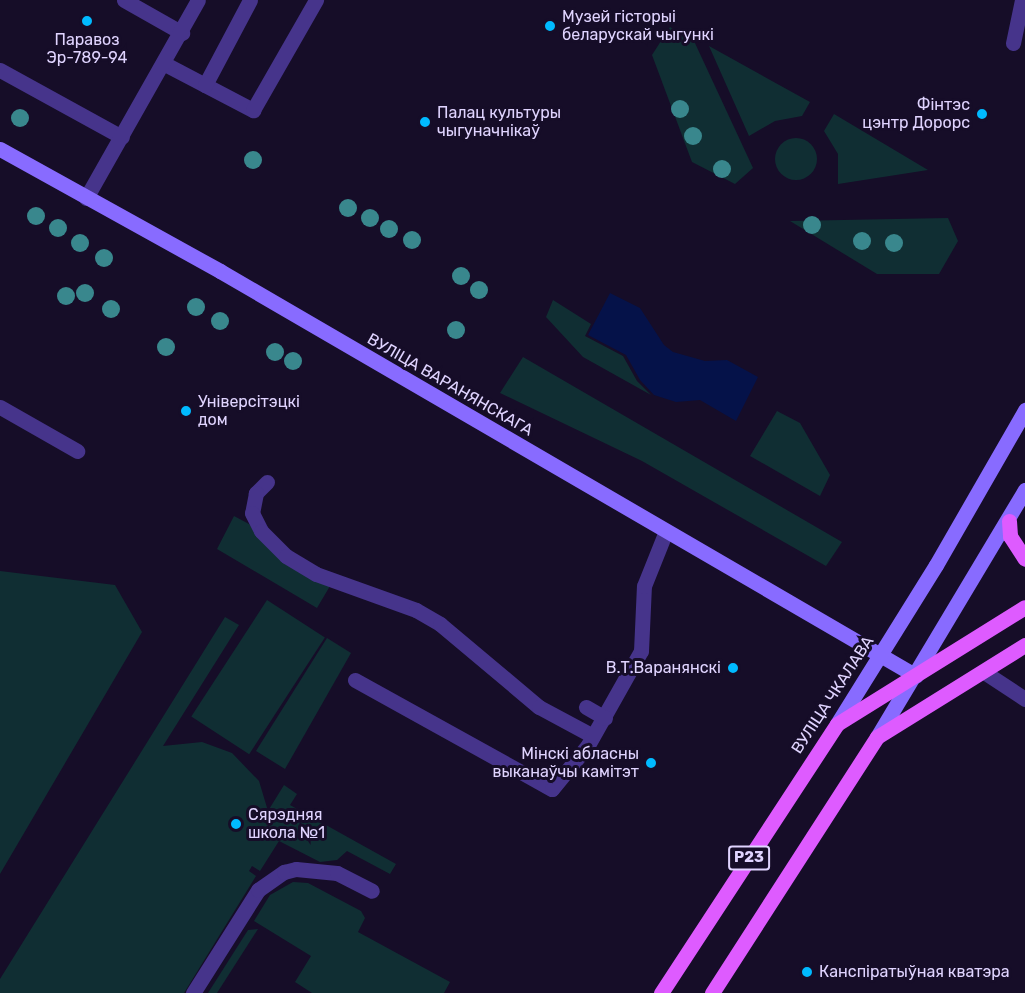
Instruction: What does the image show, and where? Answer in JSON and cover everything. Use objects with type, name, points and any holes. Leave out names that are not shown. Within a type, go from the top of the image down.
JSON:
[{"type":"main road","name":"ВУЛІЦА ВАРАНЯНСКАГА","points":[[0,148],[916,676]]},
{"type":"main road","name":"ВУЛІЦА ЧКАЛАВА","points":[[662,993],[880,656],[1025,410]]},
{"type":"main road","points":[[877,737],[1009,521],[1025,490]]},
{"type":"main road","points":[[1009,521],[1010,536],[1025,559]]},
{"type":"main road","name":"Р23","points":[[837,724],[1025,608]]},
{"type":"main road","name":"Р23","points":[[712,993],[877,737],[1025,645]]},
{"type":"lane","points":[[124,0],[182,33]]},
{"type":"lane","points":[[86,198],[182,33],[198,0]]},
{"type":"lane","points":[[205,85],[250,0]]},
{"type":"lane","points":[[163,63],[253,110],[316,0]]},
{"type":"lane","points":[[1013,44],[1022,0]]},
{"type":"lane","points":[[0,70],[122,137]]},
{"type":"lane","points":[[0,407],[77,451]]},
{"type":"lane","points":[[267,482],[256,493],[252,513],[261,531],[286,556],[316,574],[424,615],[539,707],[593,736]]},
{"type":"lane","points":[[355,680],[552,789],[593,736],[641,651],[644,586],[666,531]]},
{"type":"lane","points":[[984,672],[1025,699]]},
{"type":"lane","points":[[586,706],[604,718]]},
{"type":"lane","points":[[193,993],[258,890],[284,872],[296,869],[337,873],[372,891]]},
{"type":"green space","points":[[670,27],[694,41],[753,168],[735,184],[692,162],[652,55]]},
{"type":"green space","points":[[709,46],[810,102],[802,116],[775,121],[749,136]]},
{"type":"green space","points":[[834,114],[928,170],[838,184],[838,154],[824,131]]},
{"type":"green space","points":[[796,138],[811,144],[817,159],[811,174],[796,180],[781,174],[775,159],[781,144]]},
{"type":"green space","points":[[948,218],[958,241],[939,274],[877,274],[790,221]]},
{"type":"green space","points":[[553,300],[591,324],[585,336],[623,356],[637,381],[651,395],[583,357],[546,317]]},
{"type":"green space","points":[[523,357],[842,542],[826,566],[642,461],[500,393]]},
{"type":"green space","points":[[777,411],[800,423],[830,475],[820,496],[750,456]]},
{"type":"green space","points":[[234,516],[249,524],[283,563],[330,586],[317,608],[217,549]]},
{"type":"green space","points":[[0,571],[115,585],[142,632],[0,874]]},
{"type":"green space","points":[[267,600],[325,638],[249,754],[191,717]]},
{"type":"green space","points":[[225,617],[239,625],[163,746],[202,742],[232,753],[259,781],[268,811],[284,785],[297,794],[290,805],[396,864],[390,874],[347,851],[337,860],[320,862],[279,841],[260,871],[252,866],[249,871],[256,876],[184,993],[0,993],[0,979]]},
{"type":"green space","points":[[327,638],[351,653],[285,769],[256,751]]},
{"type":"green space","points":[[293,882],[308,883],[361,911],[365,918],[358,932],[450,982],[444,993],[312,993],[295,982],[311,956],[254,921],[270,895]]},
{"type":"green space","points":[[258,929],[217,993],[208,993],[248,930]]},
{"type":"shaded area","points":[[610,293],[640,308],[664,345],[673,352],[705,361],[727,360],[758,377],[736,421],[700,400],[676,402],[654,395],[640,380],[626,355],[588,335]]},
{"type":"place","name":"Паравоз Эр-789-94","points":[[87,21]]},
{"type":"place","name":"Музей гісторыі беларускай чыгункі","points":[[550,26]]},
{"type":"place","name":"Фінтэс цэнтр Дорорс","points":[[982,114]]},
{"type":"place","name":"Палац культуры чыгуначнікаў","points":[[425,122]]},
{"type":"place","name":"Універсітэцкі дом","points":[[186,411]]},
{"type":"place","name":"В.Т.Варанянскі","points":[[733,668]]},
{"type":"place","name":"Мінскі абласны выканаўчы камітэт","points":[[651,763]]},
{"type":"place","name":"Сярэдняя школа №1","points":[[236,824]]},
{"type":"place","name":"Канспіратыўная кватэра","points":[[807,972]]}]
